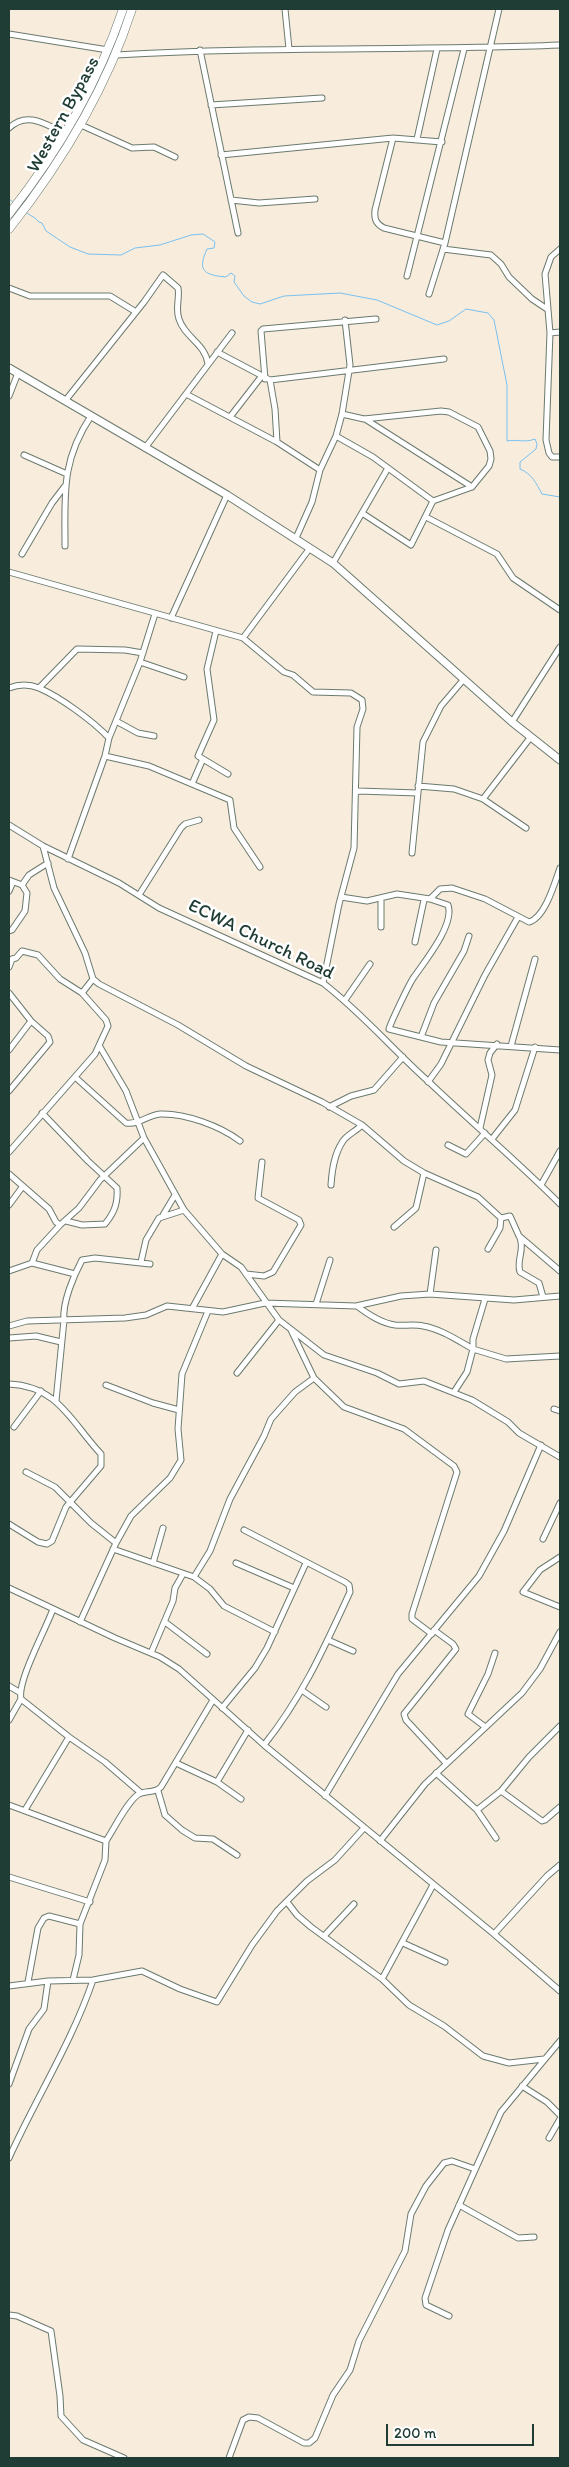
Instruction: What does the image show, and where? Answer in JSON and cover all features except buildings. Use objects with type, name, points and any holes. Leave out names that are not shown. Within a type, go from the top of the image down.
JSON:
[{"type":"main road","name":"Western Bypass","points":[[9,214],[41,173],[84,100],[108,50],[123,9]]},
{"type":"main road","name":"Western Bypass","points":[[9,229],[48,179],[81,126],[116,55],[132,9]]},
{"type":"street","points":[[285,9],[289,49]]},
{"type":"street","points":[[429,294],[445,243],[498,9]]},
{"type":"street","points":[[9,34],[108,50]]},
{"type":"street","points":[[116,55],[200,50],[336,47],[437,50],[560,45]]},
{"type":"street","points":[[407,276],[464,49]]},
{"type":"street","points":[[200,50],[238,232]]},
{"type":"street","points":[[417,139],[437,50]]},
{"type":"street","points":[[211,105],[322,98]]},
{"type":"street","points":[[9,128],[17,121],[30,119],[64,133]]},
{"type":"street","points":[[81,126],[132,148],[154,147],[175,157]]},
{"type":"street","points":[[393,138],[375,210],[378,226],[445,243]]},
{"type":"street","points":[[221,155],[393,138],[442,142]]},
{"type":"street","points":[[231,200],[259,203],[315,199]]},
{"type":"street","points":[[560,248],[551,256],[546,269],[546,309],[550,332],[546,440],[552,457],[560,457]]},
{"type":"street","points":[[443,249],[492,255],[501,264],[510,278],[532,299],[546,309]]},
{"type":"street","points":[[65,401],[163,275],[178,288],[177,309],[181,324],[204,350],[208,364]]},
{"type":"street","points":[[9,288],[30,296],[110,296],[136,312]]},
{"type":"street","points":[[277,442],[275,409],[266,379],[261,331],[263,329],[344,320],[376,319]]},
{"type":"street","points":[[296,538],[312,502],[320,470],[336,436],[342,414],[350,362],[344,320]]},
{"type":"street","points":[[550,332],[560,332]]},
{"type":"street","points":[[145,448],[232,334]]},
{"type":"street","points":[[217,352],[266,379],[444,359]]},
{"type":"street","points":[[9,368],[227,495],[333,563],[530,738],[560,760]]},
{"type":"street","points":[[9,396],[18,373]]},
{"type":"street","points":[[230,417],[266,379]]},
{"type":"street","points":[[186,394],[277,442],[320,470]]},
{"type":"street","points":[[342,414],[364,419],[440,411],[449,412],[478,427],[490,451],[491,459],[489,466],[472,487],[434,501],[412,544],[408,545],[362,513]]},
{"type":"street","points":[[65,546],[65,486],[67,474],[75,442],[91,416]]},
{"type":"street","points":[[364,419],[472,487]]},
{"type":"street","points":[[336,436],[373,457],[434,501]]},
{"type":"street","points":[[24,455],[67,474]]},
{"type":"street","points":[[333,563],[388,468]]},
{"type":"street","points":[[22,554],[52,503],[65,486]]},
{"type":"street","points":[[171,618],[227,495]]},
{"type":"street","points":[[426,517],[497,554],[513,578],[560,610]]},
{"type":"street","points":[[243,638],[310,548]]},
{"type":"street","points":[[9,572],[243,638],[284,672],[294,675],[306,688],[314,692],[351,693],[362,700],[363,709],[357,727],[354,848],[341,897],[323,983]]},
{"type":"street","points":[[68,859],[105,756],[109,738],[140,662],[155,614]]},
{"type":"street","points":[[216,631],[207,669],[214,720],[198,756],[202,761],[228,774]]},
{"type":"street","points":[[512,722],[560,647]]},
{"type":"street","points":[[39,688],[77,649],[125,650],[143,653]]},
{"type":"street","points":[[140,662],[184,677]]},
{"type":"street","points":[[412,853],[423,742],[442,706],[464,679]]},
{"type":"street","points":[[9,688],[26,685],[39,688],[94,723],[109,738]]},
{"type":"street","points":[[116,721],[138,733],[154,736]]},
{"type":"street","points":[[483,799],[530,738]]},
{"type":"street","points":[[105,756],[149,766],[230,800],[234,828],[260,867]]},
{"type":"street","points":[[192,784],[202,761]]},
{"type":"street","points":[[418,786],[454,790],[483,799],[526,828]]},
{"type":"street","points":[[356,793],[358,791],[418,793]]},
{"type":"street","points":[[138,895],[181,828],[188,822],[199,820]]},
{"type":"street","name":"ECWA Church Road","points":[[9,825],[43,846],[112,880],[186,921],[226,937],[323,983],[345,1000],[428,1082],[480,1128],[560,1204]]},
{"type":"street","points":[[43,846],[54,888],[85,953],[93,978],[111,992],[178,1025],[246,1066],[362,1125],[404,1161],[424,1173],[478,1197],[501,1218]]},
{"type":"street","points":[[22,885],[28,875],[48,863]]},
{"type":"street","points":[[415,942],[427,900],[440,890],[452,888],[485,900],[529,922],[534,921],[540,914],[560,868]]},
{"type":"street","points":[[9,891],[11,881],[22,885],[27,893],[25,911],[12,930],[9,931]]},
{"type":"street","points":[[341,897],[367,901],[397,894],[448,906],[447,918],[437,946],[410,984],[389,1029]]},
{"type":"street","points":[[380,927],[381,899]]},
{"type":"street","points":[[428,1082],[453,1042],[485,975],[518,917]]},
{"type":"street","points":[[421,1037],[434,1003],[464,951],[469,936]]},
{"type":"street","points":[[9,967],[12,958],[16,958],[22,951],[38,955],[60,979],[82,993],[108,1024],[100,1047],[9,1152]]},
{"type":"street","points":[[511,1046],[535,958]]},
{"type":"street","points":[[345,1000],[370,964]]},
{"type":"street","points":[[82,993],[93,978]]},
{"type":"street","points":[[9,993],[31,1021],[48,1036],[50,1042],[9,1090]]},
{"type":"street","points":[[9,1050],[31,1021]]},
{"type":"street","points":[[378,1032],[389,1029],[453,1042],[560,1050]]},
{"type":"street","points":[[480,1128],[492,1075],[488,1060],[490,1053],[497,1044]]},
{"type":"street","points":[[100,1047],[126,1091],[144,1138],[184,1210],[222,1254],[241,1267],[265,1304],[279,1320],[324,1355],[378,1373],[398,1384],[424,1381],[454,1392],[488,1408],[515,1427],[519,1433],[560,1457]]},
{"type":"street","points":[[492,1140],[515,1110],[535,1047]]},
{"type":"street","points":[[329,1107],[351,1096],[374,1090],[403,1057]]},
{"type":"street","points":[[75,1078],[126,1123],[138,1122],[160,1114],[186,1118],[230,1134],[240,1141]]},
{"type":"street","points":[[9,1174],[49,1209],[56,1222],[82,1225],[106,1224],[114,1213],[118,1198],[117,1188],[42,1113]]},
{"type":"street","points":[[331,1185],[333,1164],[339,1149],[344,1140],[362,1125]]},
{"type":"street","points":[[448,1145],[466,1154],[485,1133]]},
{"type":"street","points":[[32,1263],[37,1250],[104,1176],[144,1138]]},
{"type":"street","points":[[541,1185],[560,1151]]},
{"type":"street","points":[[246,1274],[264,1276],[273,1272],[301,1225],[299,1220],[258,1198],[262,1162]]},
{"type":"street","points":[[394,1227],[416,1208],[419,1203],[424,1173]]},
{"type":"street","points":[[9,1204],[23,1186]]},
{"type":"street","points":[[141,1262],[146,1240],[154,1224],[163,1215],[175,1195]]},
{"type":"street","points":[[163,1215],[184,1210]]},
{"type":"street","points":[[501,1218],[510,1216],[522,1244],[520,1272],[539,1283],[543,1297]]},
{"type":"street","points":[[488,1249],[500,1228],[501,1218]]},
{"type":"street","points":[[519,1236],[560,1271]]},
{"type":"street","points":[[430,1294],[436,1250]]},
{"type":"street","points":[[193,1307],[222,1254]]},
{"type":"street","points":[[56,1401],[64,1320],[63,1310],[75,1274],[82,1260],[95,1258],[150,1264]]},
{"type":"street","points":[[316,1304],[330,1260]]},
{"type":"street","points":[[9,1271],[32,1263],[75,1274]]},
{"type":"street","points":[[9,1326],[27,1320],[125,1318],[146,1315],[167,1306],[193,1307],[208,1311],[245,1309],[265,1304],[356,1306],[401,1296],[430,1294],[514,1300],[560,1296]]},
{"type":"street","points":[[454,1392],[467,1372],[473,1349],[473,1339],[485,1299]]},
{"type":"street","points":[[356,1306],[372,1318],[395,1325],[423,1326],[436,1330],[473,1349],[506,1359],[560,1356]]},
{"type":"street","points":[[80,1622],[114,1546],[131,1516],[170,1478],[181,1460],[178,1429],[184,1365],[201,1332],[208,1311]]},
{"type":"street","points":[[237,1373],[279,1320]]},
{"type":"street","points":[[290,1329],[314,1378],[344,1407],[404,1429],[454,1466],[457,1472],[419,1598],[412,1614],[412,1619],[454,1644],[456,1648],[404,1714],[406,1720],[446,1762]]},
{"type":"street","points":[[9,1338],[36,1336],[61,1342]]},
{"type":"street","points":[[194,1577],[210,1551],[230,1499],[264,1436],[271,1419],[295,1392],[314,1378]]},
{"type":"street","points":[[9,1384],[27,1385],[41,1391],[56,1401],[101,1454],[103,1460],[101,1466],[89,1482],[71,1500],[61,1518],[55,1536],[47,1544],[38,1542],[9,1524]]},
{"type":"street","points":[[106,1385],[153,1404],[179,1410]]},
{"type":"street","points":[[14,1427],[41,1391]]},
{"type":"street","points":[[325,1796],[398,1674],[470,1589],[491,1556],[541,1445]]},
{"type":"street","points":[[26,1472],[50,1483],[71,1500],[114,1546],[153,1563],[194,1577],[210,1589],[224,1606],[275,1632]]},
{"type":"street","points":[[543,1539],[560,1503]]},
{"type":"street","points":[[153,1563],[163,1528]]},
{"type":"street","points":[[244,1530],[349,1585],[350,1592],[303,1691],[264,1745]]},
{"type":"street","points":[[560,1557],[540,1570],[523,1592],[560,1607]]},
{"type":"street","points":[[222,1708],[255,1668],[275,1632],[306,1562]]},
{"type":"street","points":[[236,1563],[294,1588]]},
{"type":"street","points":[[151,1653],[174,1601],[175,1588],[184,1574]]},
{"type":"street","points":[[9,1588],[151,1653],[179,1669],[264,1745],[494,1934],[560,1991]]},
{"type":"street","points":[[53,1609],[19,1692],[21,1699],[69,1737],[105,1762],[140,1793]]},
{"type":"street","points":[[165,1622],[207,1654]]},
{"type":"street","points":[[380,1842],[446,1762],[522,1693],[540,1669],[560,1632]]},
{"type":"street","points":[[328,1640],[352,1651]]},
{"type":"street","points":[[484,1726],[468,1714],[488,1674],[495,1653]]},
{"type":"street","points":[[9,1686],[19,1692]]},
{"type":"street","points":[[303,1691],[326,1708]]},
{"type":"street","points":[[9,1720],[21,1699]]},
{"type":"street","points":[[213,1700],[158,1791],[165,1815],[182,1830],[195,1838],[213,1838],[237,1855]]},
{"type":"street","points":[[476,1810],[501,1791],[560,1726]]},
{"type":"street","points":[[217,1782],[248,1730]]},
{"type":"street","points":[[25,1810],[69,1737]]},
{"type":"street","points":[[176,1763],[217,1782],[241,1799]]},
{"type":"street","points":[[436,1773],[476,1810],[496,1838]]},
{"type":"street","points":[[72,1980],[78,1955],[80,1924],[105,1860],[106,1841],[133,1798],[140,1793],[158,1791]]},
{"type":"street","points":[[501,1791],[542,1820],[545,1820],[560,1806]]},
{"type":"street","points":[[9,1805],[106,1841]]},
{"type":"street","points":[[9,1986],[48,1980],[93,1980],[142,1971],[196,1995],[217,2002],[252,1945],[276,1911],[307,1881],[335,1860],[364,1828]]},
{"type":"street","points":[[494,1934],[547,1876],[560,1865]]},
{"type":"street","points":[[9,1877],[90,1902]]},
{"type":"street","points":[[382,1979],[433,1885]]},
{"type":"street","points":[[287,1902],[297,1915],[334,1945],[382,1979],[409,2005],[444,2026],[483,2056],[509,2064],[544,2059]]},
{"type":"street","points":[[324,1936],[354,1904]]},
{"type":"street","points":[[28,1982],[38,1928],[44,1918],[49,1916],[80,1924]]},
{"type":"street","points":[[402,1943],[445,1962]]},
{"type":"street","points":[[9,2084],[29,2029],[44,2009],[48,1980]]},
{"type":"street","points":[[9,2158],[83,2008],[93,1980]]},
{"type":"street","points":[[449,2316],[426,2305],[425,2298],[448,2230],[501,2112],[560,2041]]},
{"type":"street","points":[[9,2067],[15,2066]]},
{"type":"street","points":[[522,2086],[547,2102],[560,2115]]},
{"type":"street","points":[[549,2138],[560,2119]]},
{"type":"street","points":[[229,2458],[243,2420],[249,2417],[258,2418],[304,2443],[309,2443],[315,2438],[333,2395],[350,2370],[359,2341],[405,2251],[411,2214],[426,2186],[444,2163],[452,2161],[475,2169]]},
{"type":"street","points":[[459,2205],[518,2238],[534,2237]]},
{"type":"street","points":[[9,2315],[17,2316],[51,2331],[61,2416],[67,2426],[83,2440],[124,2458]]},
{"type":"waterway","points":[[9,199],[14,203]]},
{"type":"waterway","points":[[25,212],[42,223],[46,231],[70,247],[88,254],[121,255],[135,248],[160,245],[191,235],[203,234],[215,242],[214,248],[207,249],[204,256],[204,270],[212,275],[226,277],[231,273],[235,276],[234,282],[244,296],[252,302],[260,304],[284,296],[340,293],[377,300],[437,325],[449,321],[466,309],[488,313],[494,320],[507,385],[507,441],[535,439],[536,449],[520,462],[520,469],[531,476],[542,494],[560,497]]}]
